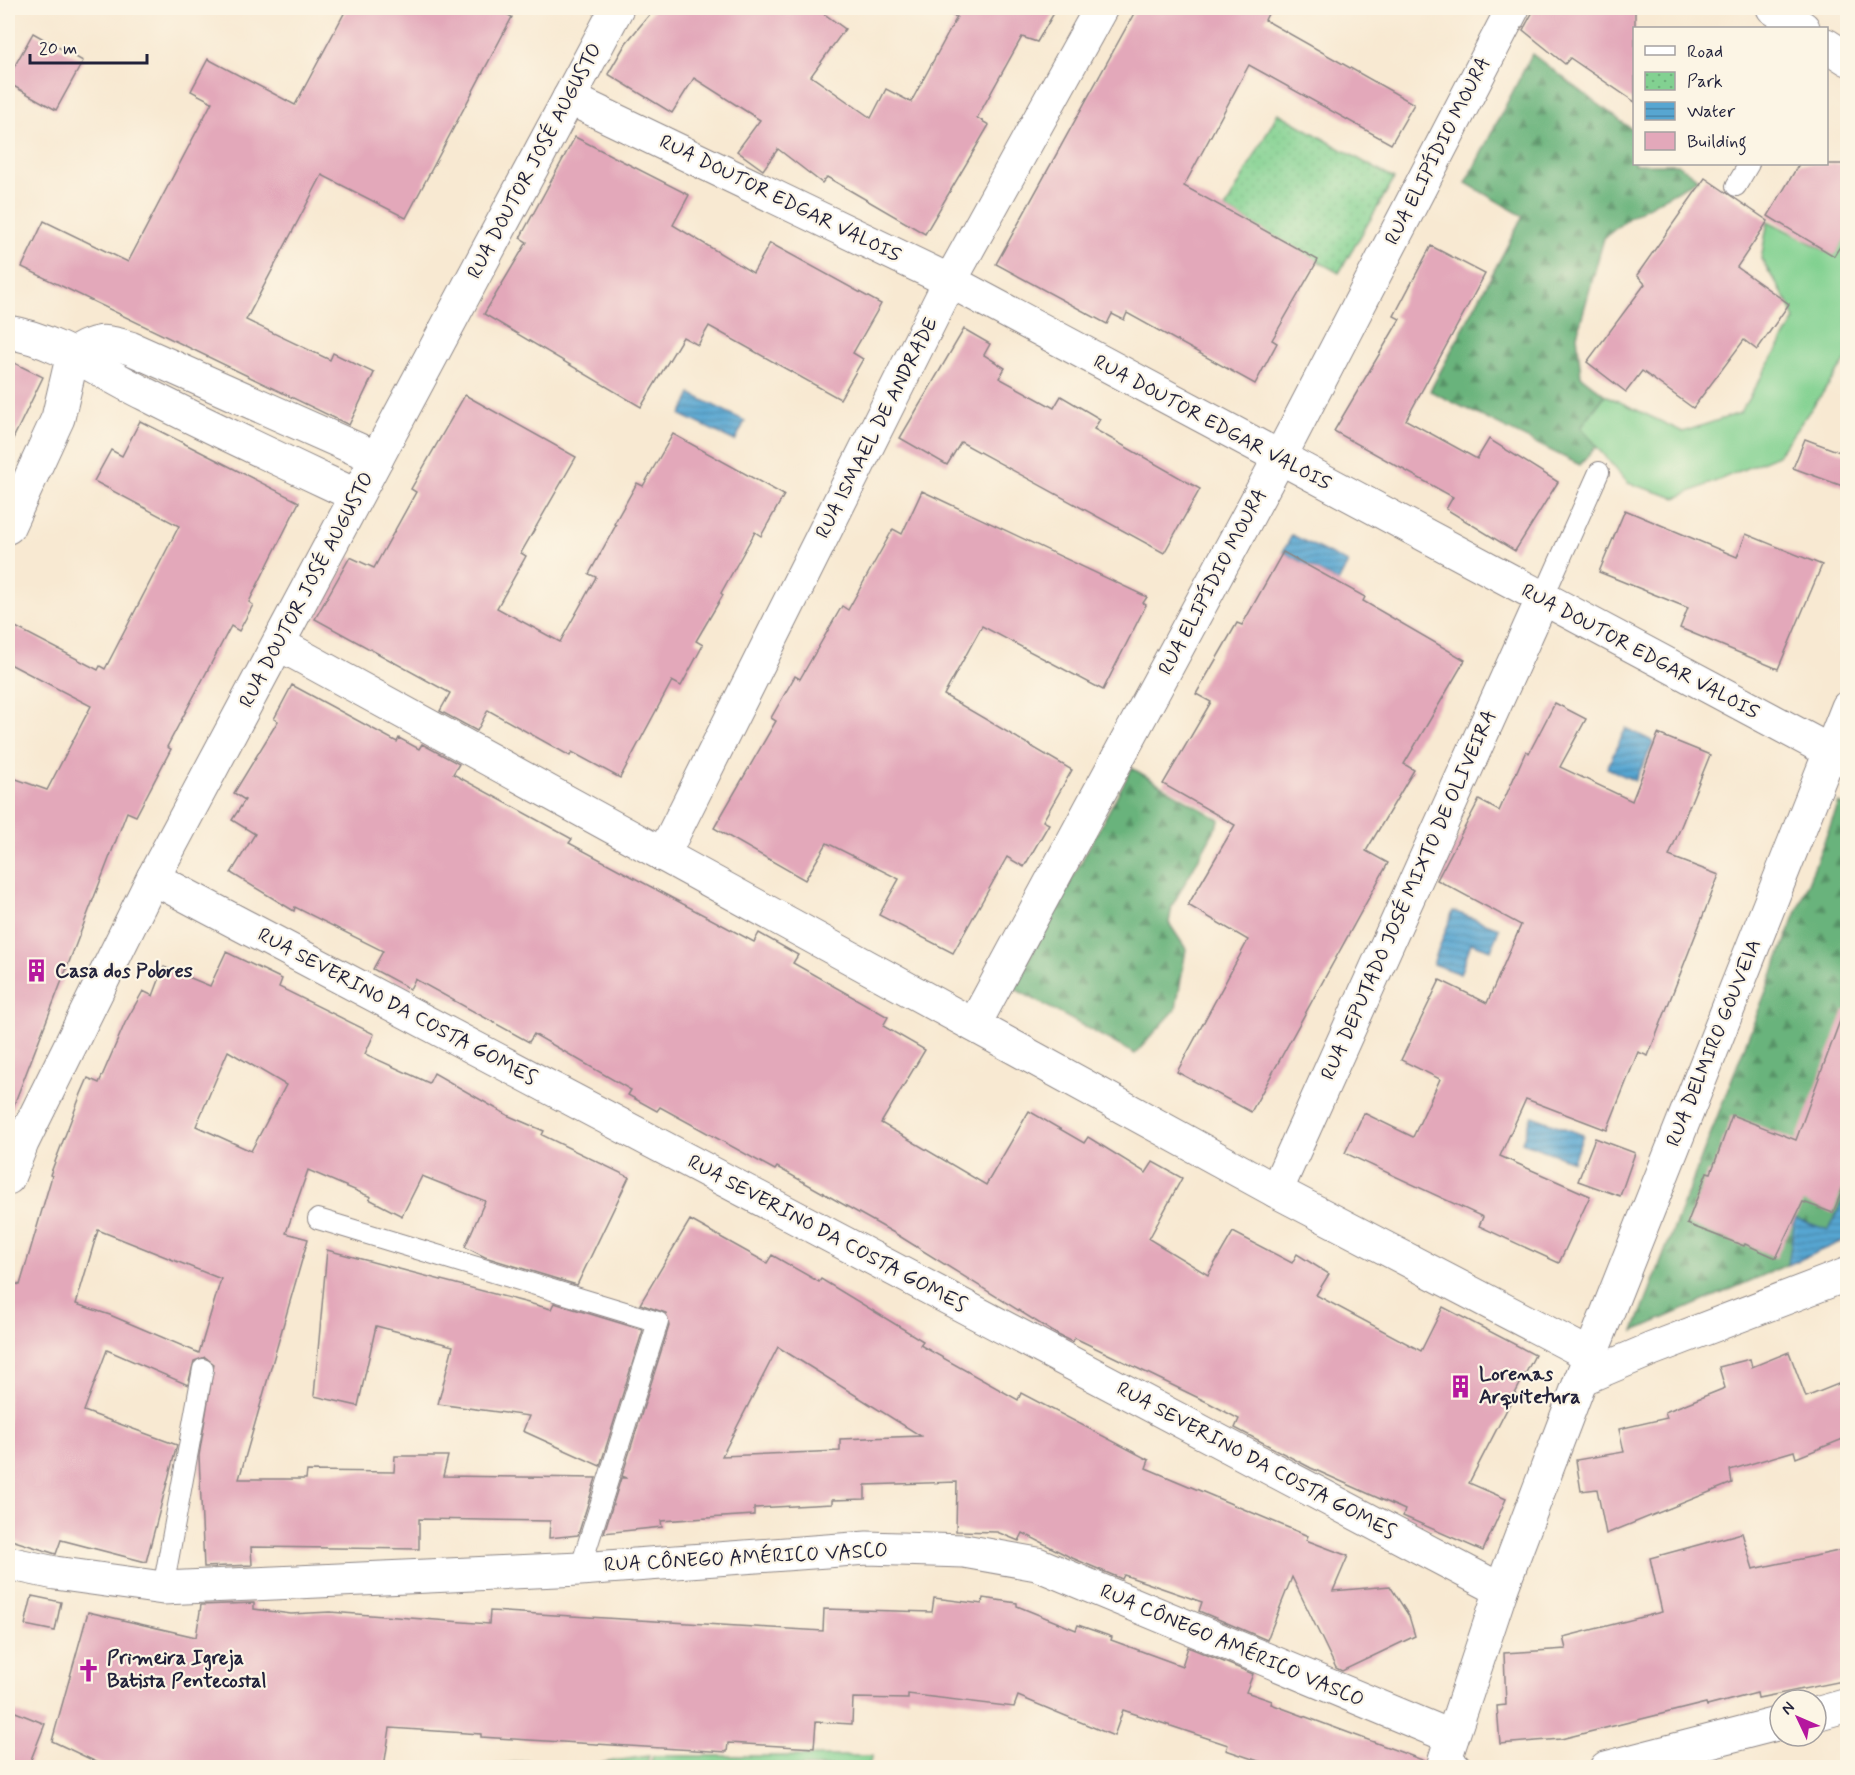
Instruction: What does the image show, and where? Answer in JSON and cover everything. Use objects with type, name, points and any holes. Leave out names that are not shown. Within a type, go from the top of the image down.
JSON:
[{"type":"street","name":"RUA DOUTOR JOSÉ AUGUSTO","points":[[10,1166],[153,878],[616,8]]},
{"type":"street","name":"RUA ISMAEL DE ANDRADE","points":[[663,855],[950,281],[1101,8]]},
{"type":"street","name":"RUA ELIPÍDIO MOURA","points":[[974,1025],[1279,459],[1512,8]]},
{"type":"street","points":[[1773,8],[1802,27]]},
{"type":"street","points":[[1828,46],[1848,59]]},
{"type":"street","name":"RUA DOUTOR EDGAR VALOIS","points":[[569,98],[950,281],[1542,600],[1839,756]]},
{"type":"street","points":[[8,332],[73,354],[92,368],[355,495]]},
{"type":"street","points":[[8,527],[58,418],[73,354],[94,342],[108,340],[130,348],[377,458]]},
{"type":"street","name":"RUA DEPUTADO JOSÉ MIXTO DE OLIVEIRA","points":[[1276,1191],[1542,600]]},
{"type":"street","points":[[279,644],[1276,1191],[1586,1367],[1652,1349],[1848,1274]]},
{"type":"street","name":"RUA DELMIRO GOUVEIA","points":[[1448,1759],[1501,1590],[1586,1367],[1839,756],[1848,707]]},
{"type":"street","name":"RUA SEVERINO DA COSTA GOMES","points":[[153,878],[1501,1590]]},
{"type":"street","name":"RUA CÔNEGO AMÉRICO VASCO","points":[[8,1563],[55,1573],[163,1588],[580,1569],[867,1548],[964,1551],[1037,1564],[1448,1759]]},
{"type":"street","points":[[1828,1711],[1848,1706]]},
{"type":"street","points":[[1606,1767],[1768,1726]]},
{"type":"lane","points":[[1736,186],[1748,165]]},
{"type":"lane","points":[[1542,600],[1599,472]]},
{"type":"lane","points":[[318,1219],[658,1322],[580,1569]]},
{"type":"lane","points":[[163,1588],[203,1369]]},
{"type":"green space","points":[[1532,54],[1633,130],[1633,165],[1679,165],[1698,179],[1631,216],[1604,238],[1577,335],[1581,376],[1605,395],[1581,427],[1597,446],[1580,465],[1430,391],[1523,216],[1466,183]]},
{"type":"green space","points":[[1278,113],[1394,179],[1339,273],[1225,209]]},
{"type":"green space","points":[[1768,221],[1834,255],[1847,234],[1847,359],[1778,455],[1676,498],[1628,483],[1580,428],[1605,395],[1683,432],[1740,413],[1795,320],[1789,304],[1761,259]]},
{"type":"green space","points":[[1132,768],[1220,820],[1172,906],[1169,923],[1186,949],[1176,1009],[1135,1054],[1013,988]]},
{"type":"green space","points":[[1839,803],[1848,808],[1847,1239],[1634,1331]]},
{"type":"green space","points":[[649,1756],[646,1767],[575,1767]]},
{"type":"green space","points":[[653,1756],[872,1756],[868,1767],[649,1767]]},
{"type":"green space","points":[[529,1761],[528,1767],[484,1767]]},
{"type":"water","points":[[691,394],[745,421],[735,441],[681,415]]},
{"type":"water","points":[[1292,535],[1348,563],[1338,582],[1283,552]]},
{"type":"water","points":[[1626,728],[1654,742],[1635,781],[1607,768]]},
{"type":"water","points":[[1453,911],[1499,928],[1491,950],[1471,943],[1460,974],[1433,964]]},
{"type":"water","points":[[1532,1116],[1583,1135],[1573,1161],[1522,1142]]},
{"type":"water","points":[[1844,1199],[1847,1200],[1847,1239],[1788,1265],[1795,1218],[1828,1230]]},
{"type":"building","points":[[347,8],[494,8],[512,17],[406,218],[322,175],[246,320],[330,360],[333,353],[374,373],[349,425],[22,267],[44,221],[128,262],[212,102],[191,91],[208,59],[295,105]]},
{"type":"building","points":[[655,8],[816,8],[845,29],[811,76],[871,118],[886,89],[911,102],[957,17],[950,15],[951,8],[1057,8],[1037,42],[1022,37],[977,118],[989,125],[925,234],[827,177],[822,183],[778,149],[763,170],[737,151],[760,120],[694,78],[672,113],[608,74],[626,43]]},
{"type":"building","points":[[1137,8],[1271,8],[1265,20],[1414,104],[1391,144],[1249,65],[1184,186],[1318,260],[1272,340],[1277,343],[1255,384],[1127,313],[1124,320],[1112,314],[1107,324],[996,264]]},
{"type":"building","points":[[1535,8],[1635,8],[1633,101],[1570,58],[1565,64],[1523,30]]},
{"type":"building","points":[[33,33],[83,61],[56,110],[8,83],[8,78]]},
{"type":"building","points":[[575,137],[689,195],[673,225],[753,273],[770,243],[881,304],[853,353],[863,359],[840,399],[709,326],[698,345],[683,337],[641,407],[484,314],[527,242],[520,238]]},
{"type":"building","points":[[1848,164],[1848,234],[1834,256],[1768,216],[1798,165]]},
{"type":"building","points":[[1705,178],[1768,221],[1737,267],[1789,304],[1757,350],[1744,340],[1693,408],[1642,371],[1626,392],[1587,362],[1645,284],[1637,275]]},
{"type":"building","points":[[1431,246],[1485,274],[1406,420],[1477,459],[1489,439],[1558,482],[1515,551],[1446,509],[1453,497],[1334,431],[1400,319],[1394,316]]},
{"type":"building","points":[[964,329],[990,344],[984,355],[1005,368],[999,378],[1054,408],[1061,396],[1100,419],[1094,429],[1200,489],[1164,553],[961,442],[947,465],[900,438]]},
{"type":"building","points":[[8,360],[43,377],[8,449]]},
{"type":"building","points":[[465,395],[576,457],[521,553],[526,556],[497,608],[560,642],[596,577],[589,574],[616,525],[614,524],[637,483],[643,486],[673,434],[784,495],[761,536],[755,532],[721,593],[723,595],[696,641],[703,645],[681,686],[672,681],[620,778],[572,752],[570,756],[488,710],[477,731],[440,711],[450,693],[315,619],[350,557],[374,568],[416,492],[411,489]]},
{"type":"building","points":[[140,421],[299,502],[249,602],[253,605],[239,631],[231,626],[167,747],[171,749],[136,816],[127,812],[10,1115],[8,1115],[8,776],[47,790],[91,706],[8,663],[8,623],[98,670],[100,666],[105,669],[179,526],[94,481],[111,450],[122,456]]},
{"type":"building","points":[[1805,439],[1848,455],[1848,488],[1793,468]]},
{"type":"building","points":[[922,491],[1147,597],[1143,603],[1146,605],[1103,690],[982,626],[944,695],[1072,770],[1043,821],[1049,824],[1024,867],[1007,857],[953,953],[879,915],[899,879],[827,843],[805,880],[714,828],[776,721],[771,718],[795,676],[800,679],[842,606],[848,610],[893,529],[902,534]]},
{"type":"building","points":[[1625,510],[1737,557],[1746,534],[1822,565],[1778,669],[1680,628],[1688,608],[1599,572]]},
{"type":"building","points":[[1283,552],[1365,597],[1363,601],[1465,660],[1404,764],[1414,770],[1366,851],[1388,863],[1251,1112],[1177,1072],[1248,940],[1188,905],[1235,825],[1163,784],[1211,702],[1196,694],[1237,623],[1242,625]]},
{"type":"building","points":[[292,685],[397,742],[399,738],[419,749],[422,744],[459,764],[453,774],[572,839],[569,843],[754,942],[759,933],[798,955],[793,963],[888,1017],[883,1026],[925,1050],[881,1123],[986,1185],[1029,1111],[1084,1143],[1088,1137],[1146,1173],[1153,1162],[1182,1178],[1149,1239],[1208,1275],[1233,1232],[1292,1263],[1297,1254],[1329,1274],[1316,1295],[1421,1351],[1443,1307],[1535,1355],[1469,1483],[1506,1499],[1483,1551],[1403,1516],[1405,1510],[1311,1468],[1235,1428],[1239,1419],[1209,1403],[1075,1338],[1072,1342],[1058,1335],[896,1234],[777,1167],[775,1170],[660,1107],[657,1111],[628,1095],[631,1090],[534,1034],[529,1042],[415,979],[410,989],[373,969],[383,951],[295,907],[294,911],[231,873],[255,834],[232,820],[245,800],[234,793],[278,721],[274,719]]},
{"type":"building","points":[[1555,703],[1586,719],[1560,767],[1632,801],[1658,734],[1710,755],[1669,856],[1719,875],[1648,1056],[1638,1052],[1607,1130],[1526,1099],[1500,1156],[1590,1196],[1559,1263],[1479,1226],[1483,1217],[1345,1153],[1364,1113],[1413,1137],[1440,1079],[1401,1060],[1440,980],[1487,1003],[1521,925],[1437,880],[1479,800],[1499,811],[1526,751],[1529,753]]},
{"type":"building","points":[[226,952],[282,979],[279,987],[374,1034],[365,1054],[429,1083],[434,1073],[509,1116],[544,1131],[542,1135],[629,1177],[577,1285],[485,1257],[465,1247],[485,1201],[422,1176],[402,1216],[369,1199],[371,1197],[308,1170],[286,1233],[308,1239],[239,1479],[306,1479],[307,1471],[394,1472],[395,1456],[448,1456],[443,1476],[596,1478],[578,1535],[549,1538],[550,1521],[419,1519],[419,1549],[251,1547],[252,1565],[204,1567],[199,1456],[214,1364],[205,1357],[194,1361],[188,1385],[107,1350],[84,1411],[177,1445],[146,1562],[61,1540],[56,1554],[8,1539],[8,1281],[20,1285],[52,1176],[50,1175],[88,1078],[99,1083],[125,1023],[143,991],[153,996],[164,967],[210,986]],"holes":[[[228,1051],[286,1085],[251,1151],[196,1126]],[[98,1230],[221,1279],[199,1353],[110,1315],[76,1304]]]},
{"type":"building","points":[[1844,1010],[1848,1011],[1848,1176],[1833,1213],[1803,1202],[1776,1258],[1745,1244],[1744,1246],[1687,1224],[1707,1172],[1711,1173],[1732,1115],[1796,1140]]},
{"type":"building","points":[[1595,1138],[1635,1153],[1620,1196],[1578,1181]]},
{"type":"building","points":[[690,1220],[767,1263],[772,1255],[819,1282],[821,1279],[923,1341],[920,1345],[1018,1400],[1021,1393],[1149,1460],[1146,1468],[1308,1536],[1306,1540],[1348,1556],[1333,1591],[1390,1586],[1409,1616],[1415,1636],[1342,1671],[1336,1668],[1292,1577],[1267,1640],[1199,1611],[1202,1602],[1124,1575],[1122,1579],[1070,1557],[1023,1533],[1019,1541],[997,1532],[956,1531],[957,1482],[865,1485],[865,1499],[832,1500],[832,1504],[754,1508],[754,1515],[661,1521],[662,1527],[604,1533],[621,1478],[627,1478],[622,1476],[669,1326],[666,1313],[640,1304]],"holes":[[[778,1347],[921,1436],[840,1439],[840,1451],[722,1456]]]},
{"type":"building","points":[[327,1250],[551,1309],[554,1303],[643,1330],[600,1466],[523,1431],[529,1416],[438,1404],[453,1346],[376,1326],[358,1406],[314,1396]]},
{"type":"building","points":[[1789,1352],[1806,1397],[1848,1380],[1848,1437],[1796,1458],[1794,1451],[1730,1470],[1732,1483],[1606,1534],[1597,1489],[1581,1491],[1576,1460],[1624,1452],[1619,1429],[1667,1418],[1665,1412],[1725,1388],[1719,1367],[1750,1359],[1752,1367]]},
{"type":"building","points":[[1742,1533],[1753,1569],[1848,1549],[1848,1680],[1808,1688],[1768,1688],[1768,1696],[1758,1698],[1757,1693],[1707,1706],[1706,1703],[1561,1739],[1500,1744],[1497,1706],[1506,1705],[1504,1653],[1566,1649],[1563,1637],[1662,1612],[1650,1558]]},
{"type":"building","points":[[32,1596],[61,1602],[55,1631],[25,1625]]},
{"type":"building","points":[[934,1598],[982,1604],[983,1598],[1017,1603],[1017,1606],[1076,1630],[1078,1625],[1112,1637],[1111,1640],[1182,1666],[1188,1647],[1253,1674],[1246,1692],[1272,1701],[1271,1704],[1425,1761],[1425,1767],[1276,1767],[1226,1750],[1228,1745],[1123,1710],[1114,1736],[1018,1696],[1014,1707],[908,1694],[908,1699],[853,1698],[852,1724],[816,1722],[814,1748],[728,1743],[727,1752],[481,1737],[481,1734],[390,1728],[384,1767],[107,1767],[52,1741],[88,1612],[196,1637],[201,1605],[254,1603],[254,1609],[291,1614],[330,1612],[489,1624],[490,1611],[823,1631],[824,1609],[932,1612]]},
{"type":"building","points":[[8,1709],[45,1724],[28,1767],[8,1767]]},
{"type":"place","name":"Casa dos Pobres","points":[[37,971]]},
{"type":"place","name":"Lorenas Arquitetura","points":[[1461,1386]]},
{"type":"place","name":"Primeira Igreja Batista Pentecostal","points":[[89,1670]]}]
